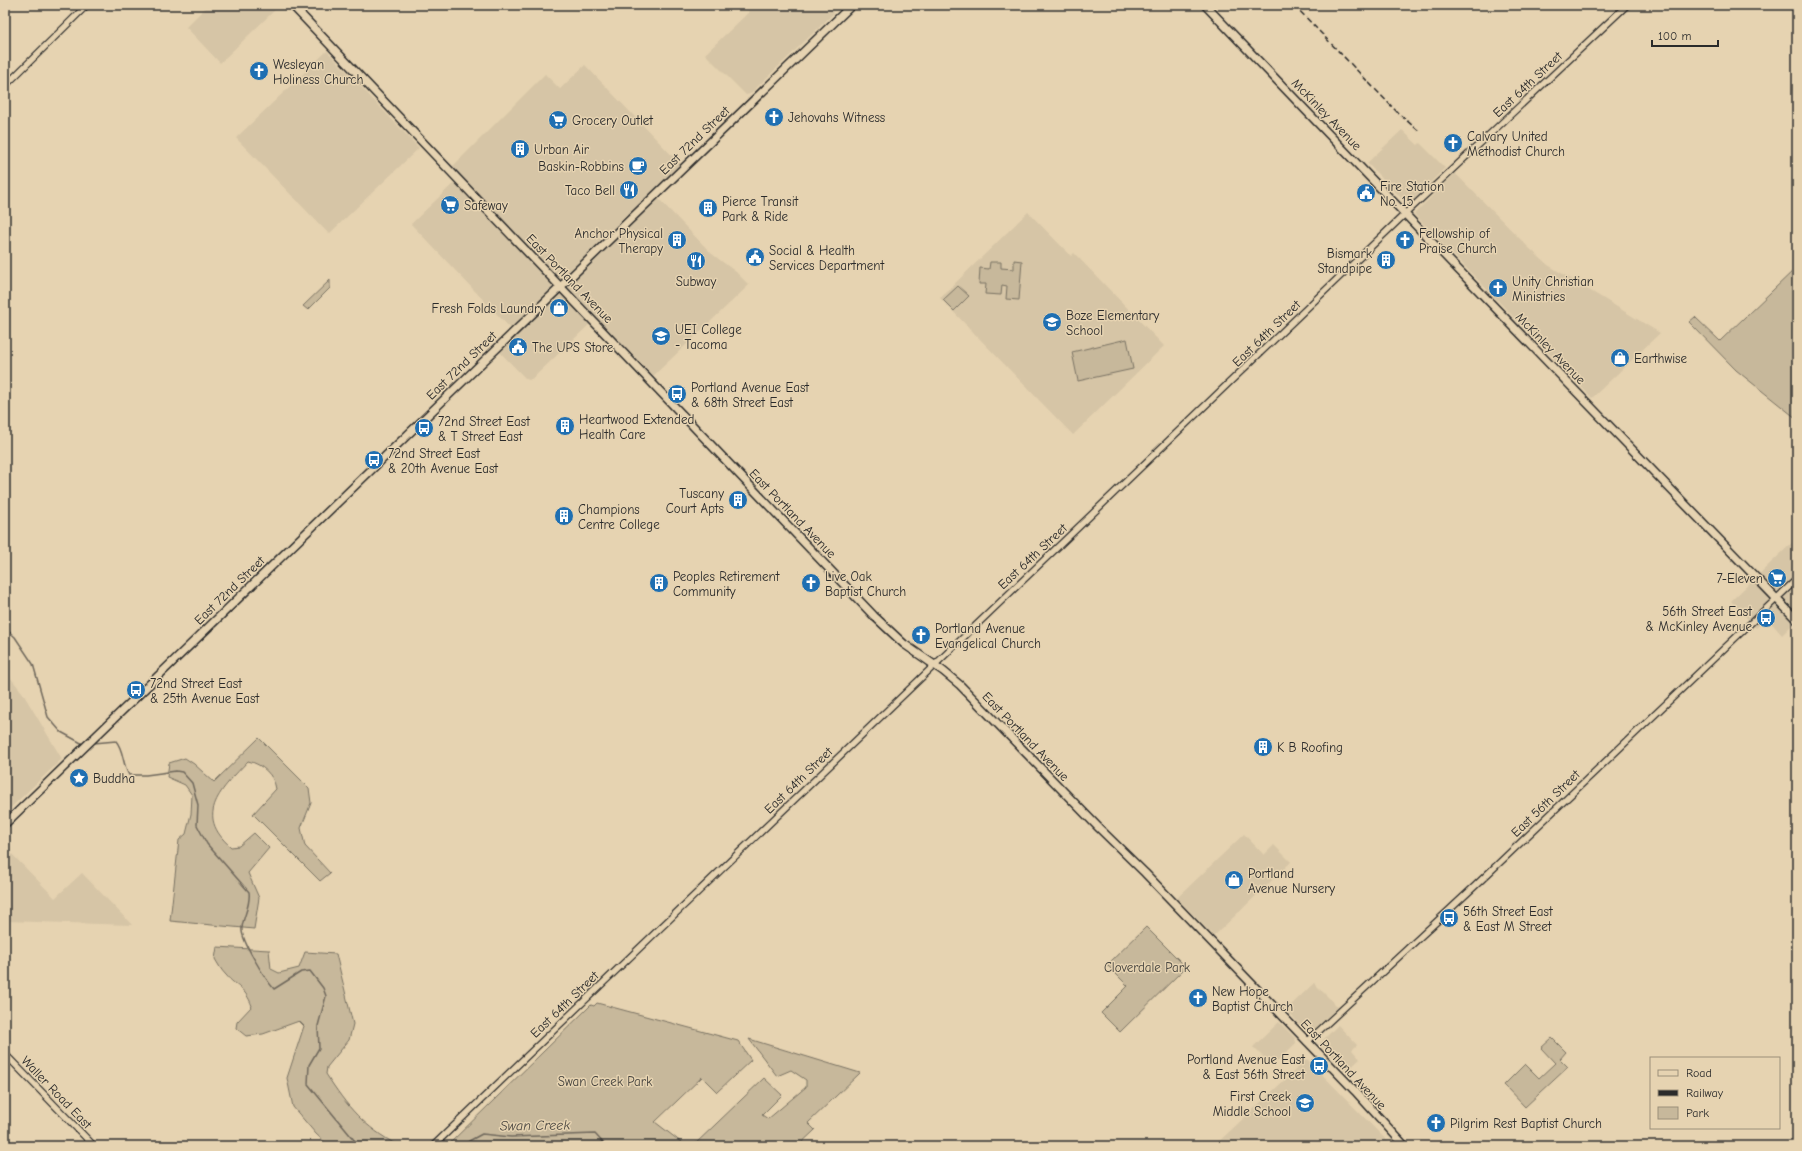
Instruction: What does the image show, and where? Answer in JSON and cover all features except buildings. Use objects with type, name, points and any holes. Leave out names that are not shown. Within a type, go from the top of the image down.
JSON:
[{"type":"main road","name":"East Portland Avenue","points":[[292,5],[886,628],[904,644],[935,665],[960,685],[1307,1042],[1405,1146]]},
{"type":"main road","name":"East 72nd Street","points":[[5,824],[560,286],[843,8],[852,5]]},
{"type":"main road","name":"McKinley Avenue","points":[[1205,5],[1797,620]]},
{"type":"street","points":[[5,86],[87,5]]},
{"type":"street","name":"East 64th Street","points":[[433,1146],[1405,214],[1628,5]]},
{"type":"street","name":"East 56th Street","points":[[1307,1042],[1475,886],[1797,579]]},
{"type":"street","name":"Waller Road East","points":[[5,1054],[72,1125],[94,1146]]},
{"type":"shaded area","points":[[208,5],[280,5],[220,63],[186,27]]},
{"type":"shaded area","points":[[742,5],[832,5],[834,13],[750,94],[746,95],[705,54],[749,12]]},
{"type":"shaded area","points":[[327,51],[419,148],[329,234],[236,138]]},
{"type":"shaded area","points":[[585,65],[683,167],[655,195],[712,254],[736,272],[749,285],[650,379],[593,321],[533,378],[529,380],[526,379],[496,348],[513,331],[411,224],[458,179],[450,169],[545,74],[560,89]]},
{"type":"shaded area","points":[[1402,130],[1418,145],[1420,143],[1445,168],[1408,205],[1367,163]]},
{"type":"shaded area","points":[[1455,173],[1528,247],[1548,265],[1660,333],[1592,398],[1414,214]]},
{"type":"shaded area","name":"Boze Elementary School","points":[[1028,212],[1071,256],[1074,253],[1164,346],[1073,435],[940,298]]},
{"type":"shaded area","points":[[1797,538],[1797,620],[1782,635],[1767,618],[1756,628],[1731,601]]},
{"type":"shaded area","points":[[5,671],[22,692],[62,759],[5,813]]},
{"type":"shaded area","name":"Portland Avenue Nursery","points":[[1244,834],[1264,855],[1274,845],[1291,862],[1214,936],[1177,898]]},
{"type":"shaded area","points":[[5,847],[55,898],[82,873],[132,925],[5,921]]},
{"type":"shaded area","points":[[1314,983],[1338,1007],[1309,1034],[1286,1010]]},
{"type":"shaded area","points":[[1279,1022],[1295,1038],[1296,1043],[1272,1066],[1253,1047]]},
{"type":"shaded area","points":[[1338,1025],[1357,1045],[1352,1050],[1360,1059],[1347,1071],[1321,1045],[1321,1042]]},
{"type":"shaded area","name":"First Creek Middle School","points":[[1307,1059],[1392,1146],[1214,1146]]},
{"type":"green space","points":[[1014,260],[1022,261],[1019,300],[1006,299],[1007,286],[1002,285],[1001,295],[985,294],[986,284],[979,284],[980,268],[989,269],[990,262],[1001,262],[1001,268],[1014,269]]},
{"type":"green space","points":[[1797,267],[1797,419],[1736,370],[1689,322],[1695,317],[1720,341]]},
{"type":"green space","points":[[330,280],[330,288],[308,310],[303,306]]},
{"type":"green space","points":[[958,286],[969,296],[954,311],[943,300]]},
{"type":"green space","points":[[1127,339],[1133,369],[1078,381],[1072,352]]},
{"type":"green space","points":[[259,738],[309,788],[311,803],[301,828],[305,846],[330,873],[320,881],[253,814],[276,789],[273,779],[262,767],[248,761],[221,792],[213,813],[214,824],[220,835],[231,847],[239,846],[254,833],[269,848],[248,873],[259,898],[254,929],[170,921],[179,840],[186,834],[191,814],[192,795],[185,785],[167,777],[169,763],[185,758],[214,782]]},
{"type":"green space","name":"Cloverdale Park","points":[[1146,927],[1186,967],[1120,1032],[1101,1013],[1128,986],[1107,965]]},
{"type":"green space","points":[[217,947],[269,950],[271,969],[279,973],[299,968],[305,952],[336,954],[353,1024],[349,1040],[327,1067],[326,1074],[357,1115],[386,1139],[399,1146],[329,1146],[316,1134],[293,1107],[287,1078],[304,1026],[299,1021],[263,1034],[246,1036],[236,1028],[237,1022],[252,1006],[244,991],[230,979],[218,965],[215,959]]},
{"type":"green space","name":"Swan Creek Park","points":[[597,1003],[738,1041],[751,1060],[717,1092],[702,1077],[655,1122],[686,1146],[447,1146],[591,1005],[594,1006]]},
{"type":"green space","points":[[1552,1038],[1566,1052],[1560,1059],[1568,1067],[1525,1107],[1504,1085],[1525,1064],[1539,1078],[1555,1063],[1541,1048]]},
{"type":"green space","points":[[749,1039],[860,1073],[808,1123],[815,1130],[798,1146],[693,1146],[764,1078],[782,1095],[762,1115],[768,1119],[806,1087],[806,1080],[791,1070],[777,1076]]},
{"type":"waterway","name":"Swan Creek","points":[[5,628],[15,637],[33,664],[48,717],[61,732],[83,744]]},
{"type":"waterway","name":"Swan Creek","points":[[94,743],[116,741],[119,745],[129,775],[146,775],[176,771],[182,772],[192,783],[198,805],[197,825],[207,844],[249,892],[249,901],[242,933],[249,950],[265,977],[274,989],[301,972],[310,971],[323,988],[326,996],[318,1026],[319,1048],[309,1065],[308,1084],[359,1146]]},
{"type":"waterway","name":"Swan Creek","points":[[463,1146],[482,1134],[511,1137],[595,1134],[606,1146]]},
{"type":"railway","points":[[1294,5],[1398,113],[1420,132]]},
{"type":"place","name":"Wesleyan Holiness Church","points":[[259,71]]},
{"type":"place","name":"Jehovahs Witness","points":[[774,117]]},
{"type":"place","name":"Grocery Outlet","points":[[558,120]]},
{"type":"place","name":"Calvary United Methodist Church","points":[[1453,143]]},
{"type":"place","name":"Urban Air","points":[[520,149]]},
{"type":"place","name":"Baskin-Robbins","points":[[638,166]]},
{"type":"place","name":"Taco Bell","points":[[629,190]]},
{"type":"place","name":"Fire Station No. 15","points":[[1366,193]]},
{"type":"place","name":"Safeway","points":[[450,205]]},
{"type":"place","name":"Pierce Transit Park & Ride","points":[[708,208]]},
{"type":"place","name":"Anchor Physical Therapy","points":[[677,240]]},
{"type":"place","name":"Fellowship of Praise Church","points":[[1405,240]]},
{"type":"place","name":"Social & Health Services Department","points":[[755,257]]},
{"type":"place","name":"Bismark Standpipe","points":[[1386,260]]},
{"type":"place","name":"Subway","points":[[696,261]]},
{"type":"place","name":"Unity Christian Ministries","points":[[1498,288]]},
{"type":"place","name":"Fresh Folds Laundry","points":[[559,308]]},
{"type":"place","name":"Boze Elementary School","points":[[1052,322]]},
{"type":"place","name":"UEI College - Tacoma","points":[[661,336]]},
{"type":"place","name":"The UPS Store","points":[[518,347]]},
{"type":"place","name":"Earthwise","points":[[1620,358]]},
{"type":"place","name":"Portland Avenue East & 68th Street East","points":[[677,394]]},
{"type":"place","name":"Heartwood Extended Health Care","points":[[565,426]]},
{"type":"place","name":"72nd Street East & T Street East","points":[[424,428]]},
{"type":"place","name":"72nd Street East & 20th Avenue East","points":[[374,460]]},
{"type":"place","name":"Tuscany Court Apts","points":[[738,500]]},
{"type":"place","name":"Champions Centre College","points":[[564,516]]},
{"type":"place","name":"7-Eleven","points":[[1777,578]]},
{"type":"place","name":"Peoples Retirement Community","points":[[659,583]]},
{"type":"place","name":"Live Oak Baptist Church","points":[[811,583]]},
{"type":"place","name":"56th Street East & McKinley Avenue","points":[[1766,618]]},
{"type":"place","name":"Portland Avenue Evangelical Church","points":[[921,635]]},
{"type":"place","name":"72nd Street East & 25th Avenue East","points":[[136,690]]},
{"type":"place","name":"K B Roofing","points":[[1263,747]]},
{"type":"place","name":"Buddha","points":[[79,778]]},
{"type":"place","name":"Portland Avenue Nursery","points":[[1234,880]]},
{"type":"place","name":"56th Street East & East M Street","points":[[1449,918]]},
{"type":"place","name":"New Hope Baptist Church","points":[[1198,998]]},
{"type":"place","name":"Portland Avenue East & East 56th Street","points":[[1319,1066]]},
{"type":"place","name":"First Creek Middle School","points":[[1305,1103]]},
{"type":"place","name":"Pilgrim Rest Baptist Church","points":[[1436,1123]]}]
